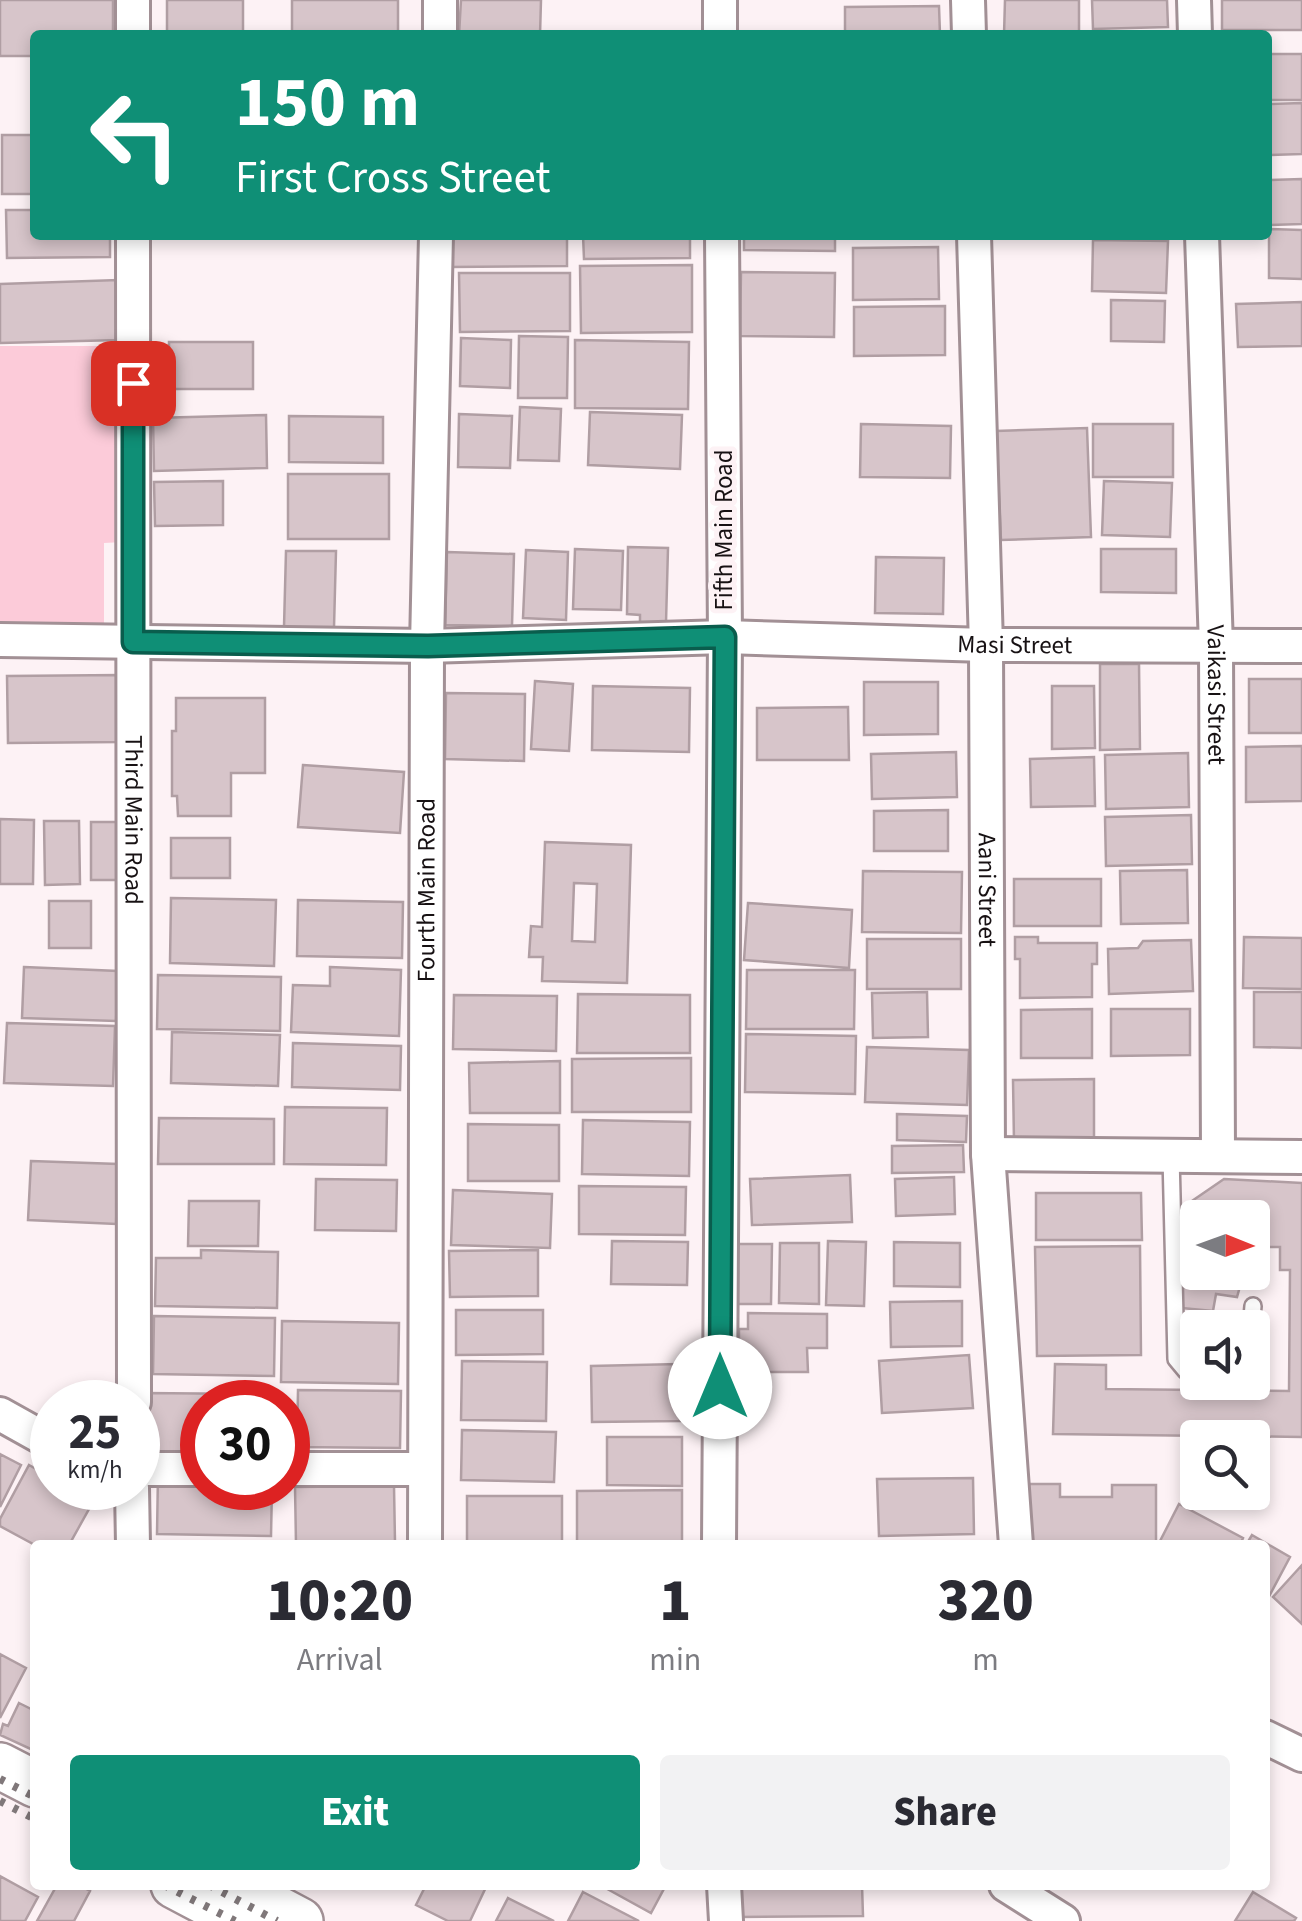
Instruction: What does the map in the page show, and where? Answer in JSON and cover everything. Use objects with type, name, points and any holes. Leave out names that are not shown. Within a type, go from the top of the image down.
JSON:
[{"type":"main road","points":[[0,1766],[30,1781]]},
{"type":"main road","points":[[0,1797],[30,1812]]},
{"type":"main road","points":[[183,1890],[242,1921]]},
{"type":"main road","points":[[241,1890],[300,1921]]},
{"type":"street","points":[[133,0],[133,30]]},
{"type":"street","points":[[440,0],[440,30]]},
{"type":"street","points":[[720,0],[720,30]]},
{"type":"street","points":[[968,0],[968,30]]},
{"type":"street","points":[[1194,0],[1195,30]]},
{"type":"street","name":"Third Main Road","points":[[133,240],[134,1380]]},
{"type":"street","name":"Fourth Main Road","points":[[425,1540],[428,646],[436,240]]},
{"type":"street","name":"Fifth Main Road","points":[[719,1540],[725,637],[722,240]]},
{"type":"street","name":"Aani Street","points":[[974,240],[986,646],[988,1154],[1016,1540]]},
{"type":"street","name":"Vaikasi Street","points":[[1202,240],[1216,646],[1218,1156]]},
{"type":"street","name":"Masi Street","points":[[0,640],[428,646],[725,637],[986,646],[1302,646]]},
{"type":"street","points":[[988,1154],[1302,1157]]},
{"type":"street","points":[[0,1414],[30,1431]]},
{"type":"street","points":[[310,1469],[424,1469]]},
{"type":"street","points":[[132,1510],[133,1540]]},
{"type":"street","points":[[1270,1739],[1302,1755]]},
{"type":"street","points":[[724,1890],[726,1921]]},
{"type":"street","points":[[1014,1890],[1061,1920]]},
{"type":"lane","points":[[1170,1156],[1176,1359],[1180,1364]]},
{"type":"lane","points":[[1253,1306],[1253,1310]]},
{"type":"shaded area","points":[[0,346],[123,346],[123,542],[104,543],[104,624],[0,624]]},
{"type":"building","points":[[0,0],[113,0],[113,30],[30,30],[30,56],[0,56]]},
{"type":"building","points":[[167,0],[243,0],[243,30],[167,30]]},
{"type":"building","points":[[292,0],[398,0],[398,30],[292,30]]},
{"type":"building","points":[[461,0],[541,0],[540,30],[459,30]]},
{"type":"building","points":[[1005,0],[1079,0],[1079,30],[1004,30]]},
{"type":"building","points":[[1092,0],[1167,0],[1168,27],[1093,29]]},
{"type":"building","points":[[1222,0],[1302,0],[1302,30],[1222,30]]},
{"type":"building","points":[[939,6],[940,30],[845,30],[845,7]]},
{"type":"building","points":[[1272,54],[1302,54],[1302,100],[1272,100]]},
{"type":"building","points":[[1302,103],[1302,154],[1272,155],[1272,104]]},
{"type":"building","points":[[2,135],[30,135],[30,194],[2,194]]},
{"type":"building","points":[[1302,179],[1302,224],[1272,225],[1272,180]]},
{"type":"building","points":[[6,210],[30,210],[30,240],[110,240],[110,257],[7,258]]},
{"type":"building","points":[[1272,229],[1302,230],[1302,279],[1269,278]]},
{"type":"building","points":[[450,240],[567,240],[567,266],[450,267]]},
{"type":"building","points":[[583,240],[690,240],[690,258],[584,259]]},
{"type":"building","points":[[744,240],[835,240],[835,251],[744,250]]},
{"type":"building","points":[[1093,240],[1168,241],[1166,293],[1092,291]]},
{"type":"building","points":[[938,247],[939,299],[853,300],[853,248]]},
{"type":"building","points":[[692,265],[692,332],[581,333],[580,266]]},
{"type":"building","points":[[741,272],[835,273],[834,337],[740,336]]},
{"type":"building","points":[[459,273],[570,273],[570,331],[460,332]]},
{"type":"building","points":[[118,280],[119,340],[0,343],[0,284]]},
{"type":"building","points":[[1111,300],[1165,301],[1164,342],[1111,341]]},
{"type":"building","points":[[1302,302],[1302,346],[1238,347],[1236,304]]},
{"type":"building","points":[[945,306],[945,355],[854,356],[854,307]]},
{"type":"building","points":[[519,336],[568,337],[567,398],[518,398]]},
{"type":"building","points":[[461,338],[511,340],[510,388],[460,386]]},
{"type":"building","points":[[575,340],[689,342],[688,409],[575,408]]},
{"type":"building","points":[[169,342],[253,342],[253,389],[169,389]]},
{"type":"building","points":[[520,407],[561,409],[559,461],[518,460]]},
{"type":"building","points":[[590,412],[682,415],[680,469],[588,465]]},
{"type":"building","points":[[459,414],[512,416],[510,468],[458,467]]},
{"type":"building","points":[[266,415],[267,468],[154,471],[153,418]]},
{"type":"building","points":[[289,416],[383,417],[383,463],[289,462]]},
{"type":"building","points":[[861,424],[951,426],[950,478],[860,477]]},
{"type":"building","points":[[1093,424],[1173,424],[1173,477],[1093,477]]},
{"type":"building","points":[[1087,428],[1091,537],[1001,540],[996,431]]},
{"type":"building","points":[[288,474],[389,474],[389,539],[288,539]]},
{"type":"building","points":[[223,481],[223,525],[155,526],[154,482]]},
{"type":"building","points":[[1104,481],[1172,483],[1170,537],[1102,535]]},
{"type":"building","points":[[628,547],[668,548],[666,623],[640,623],[640,615],[627,614]]},
{"type":"building","points":[[575,549],[623,551],[621,610],[573,609]]},
{"type":"building","points":[[1101,549],[1176,549],[1176,593],[1101,592]]},
{"type":"building","points":[[526,550],[568,552],[566,620],[523,618]]},
{"type":"building","points":[[286,551],[336,551],[334,628],[284,627]]},
{"type":"building","points":[[447,552],[514,554],[512,626],[445,625]]},
{"type":"building","points":[[876,557],[944,558],[943,614],[875,613]]},
{"type":"building","points":[[1100,664],[1139,664],[1140,749],[1100,750]]},
{"type":"building","points":[[120,675],[120,742],[8,743],[7,676]]},
{"type":"building","points":[[1249,679],[1302,679],[1302,733],[1249,733]]},
{"type":"building","points":[[535,681],[573,684],[569,751],[531,749]]},
{"type":"building","points":[[864,682],[938,682],[938,734],[864,735]]},
{"type":"building","points":[[593,686],[690,688],[689,752],[592,750]]},
{"type":"building","points":[[1052,686],[1094,686],[1095,748],[1052,749]]},
{"type":"building","points":[[446,693],[525,694],[524,761],[445,759]]},
{"type":"building","points":[[176,698],[265,698],[265,773],[231,773],[231,816],[178,816],[177,796],[172,796]]},
{"type":"building","points":[[848,707],[849,760],[757,760],[757,708]]},
{"type":"building","points":[[1302,746],[1302,801],[1246,802],[1246,747]]},
{"type":"building","points":[[956,752],[957,797],[872,799],[871,754]]},
{"type":"building","points":[[1188,753],[1189,807],[1106,809],[1105,755]]},
{"type":"building","points":[[1094,757],[1095,806],[1031,807],[1030,759]]},
{"type":"building","points":[[303,765],[404,772],[400,833],[298,827]]},
{"type":"building","points":[[948,810],[948,851],[874,851],[874,811]]},
{"type":"building","points":[[1191,815],[1192,864],[1106,866],[1105,817]]},
{"type":"building","points":[[0,819],[34,820],[33,884],[0,884]]},
{"type":"building","points":[[44,821],[79,821],[80,884],[45,885]]},
{"type":"building","points":[[91,822],[130,822],[129,880],[91,880]]},
{"type":"building","points":[[171,838],[230,838],[230,878],[171,878]]},
{"type":"building","points":[[545,842],[631,845],[627,983],[542,981],[543,957],[529,957],[531,926],[542,927]],"holes":[[[574,883],[597,884],[595,942],[572,941]]]},
{"type":"building","points":[[1187,870],[1188,923],[1121,924],[1120,871]]},
{"type":"building","points":[[863,871],[962,872],[961,933],[862,932]]},
{"type":"building","points":[[1014,879],[1101,879],[1101,926],[1014,926]]},
{"type":"building","points":[[171,898],[276,900],[274,966],[170,963]]},
{"type":"building","points":[[298,900],[403,902],[402,958],[297,956]]},
{"type":"building","points":[[49,901],[91,901],[91,948],[49,948]]},
{"type":"building","points":[[748,903],[852,910],[849,968],[744,960]]},
{"type":"building","points":[[1015,937],[1038,937],[1038,943],[1097,943],[1097,964],[1092,964],[1092,997],[1020,998],[1020,959],[1015,959]]},
{"type":"building","points":[[1244,937],[1302,938],[1302,989],[1243,988]]},
{"type":"building","points":[[867,939],[961,939],[961,989],[867,989]]},
{"type":"building","points":[[1191,940],[1193,991],[1109,994],[1108,949],[1138,948],[1143,941]]},
{"type":"building","points":[[24,967],[118,971],[116,1021],[22,1018]]},
{"type":"building","points":[[330,967],[401,970],[399,1036],[291,1032],[293,985],[330,986]]},
{"type":"building","points":[[747,970],[855,970],[854,1029],[746,1029]]},
{"type":"building","points":[[158,975],[281,977],[280,1031],[157,1029]]},
{"type":"building","points":[[927,992],[928,1037],[873,1038],[872,993]]},
{"type":"building","points":[[1254,992],[1302,992],[1302,1048],[1254,1047]]},
{"type":"building","points":[[578,994],[690,995],[690,1053],[577,1053]]},
{"type":"building","points":[[454,995],[557,996],[556,1051],[453,1049]]},
{"type":"building","points":[[1092,1009],[1092,1058],[1021,1058],[1021,1010]]},
{"type":"building","points":[[1111,1009],[1190,1009],[1190,1055],[1111,1056]]},
{"type":"building","points":[[7,1023],[115,1026],[113,1086],[4,1083]]},
{"type":"building","points":[[172,1032],[280,1035],[278,1086],[171,1083]]},
{"type":"building","points":[[746,1034],[856,1036],[855,1094],[745,1092]]},
{"type":"building","points":[[293,1043],[401,1046],[400,1090],[292,1087]]},
{"type":"building","points":[[867,1047],[969,1050],[967,1105],[865,1102]]},
{"type":"building","points":[[691,1058],[691,1112],[572,1112],[572,1059]]},
{"type":"building","points":[[560,1061],[560,1113],[470,1113],[469,1063]]},
{"type":"building","points":[[1094,1079],[1094,1141],[1014,1142],[1013,1080]]},
{"type":"building","points":[[285,1107],[387,1108],[386,1165],[284,1164]]},
{"type":"building","points":[[897,1114],[967,1116],[966,1142],[897,1140]]},
{"type":"building","points":[[159,1118],[274,1119],[274,1164],[158,1164]]},
{"type":"building","points":[[583,1120],[690,1122],[689,1176],[582,1174]]},
{"type":"building","points":[[468,1124],[559,1125],[559,1181],[468,1181]]},
{"type":"building","points":[[963,1145],[964,1172],[892,1173],[892,1146]]},
{"type":"building","points":[[31,1161],[118,1164],[116,1224],[28,1220]]},
{"type":"building","points":[[850,1175],[852,1222],[752,1225],[750,1179]]},
{"type":"building","points":[[954,1177],[955,1214],[896,1216],[895,1179]]},
{"type":"building","points":[[316,1179],[397,1180],[396,1231],[315,1230]]},
{"type":"building","points":[[1224,1179],[1302,1183],[1302,1437],[1270,1437],[1270,1420],[1180,1420],[1180,1436],[1053,1434],[1055,1364],[1106,1365],[1106,1389],[1180,1390],[1180,1400],[1270,1400],[1270,1391],[1289,1391],[1290,1270],[1280,1270],[1280,1247],[1270,1247],[1270,1200],[1193,1200]]},
{"type":"building","points":[[579,1186],[686,1187],[685,1235],[579,1234]]},
{"type":"building","points":[[453,1190],[552,1194],[550,1248],[451,1245]]},
{"type":"building","points":[[1036,1193],[1141,1193],[1142,1240],[1036,1240]]},
{"type":"building","points":[[189,1201],[259,1201],[258,1246],[188,1246]]},
{"type":"building","points":[[612,1241],[688,1242],[687,1285],[611,1284]]},
{"type":"building","points":[[828,1241],[866,1242],[864,1306],[826,1305]]},
{"type":"building","points":[[894,1242],[960,1243],[960,1287],[894,1286]]},
{"type":"building","points":[[780,1243],[819,1243],[819,1304],[779,1303]]},
{"type":"building","points":[[736,1244],[772,1244],[771,1304],[736,1304]]},
{"type":"building","points":[[1140,1246],[1141,1355],[1037,1356],[1035,1247]]},
{"type":"building","points":[[201,1250],[278,1252],[277,1308],[155,1306],[156,1258],[201,1258]]},
{"type":"building","points":[[538,1250],[538,1296],[450,1297],[449,1251]]},
{"type":"building","points":[[1181,1290],[1239,1290],[1237,1297],[1216,1294],[1213,1310],[1182,1308]]},
{"type":"building","points":[[962,1301],[962,1346],[891,1347],[890,1302]]},
{"type":"building","points":[[456,1310],[543,1310],[543,1354],[456,1355]]},
{"type":"building","points":[[748,1313],[827,1314],[827,1348],[807,1348],[808,1372],[764,1372],[763,1362],[739,1361],[739,1329],[748,1329]]},
{"type":"building","points":[[154,1316],[275,1318],[274,1376],[153,1374]]},
{"type":"building","points":[[282,1321],[399,1323],[398,1384],[281,1380]]},
{"type":"building","points":[[969,1355],[973,1408],[882,1413],[879,1361]]},
{"type":"building","points":[[462,1361],[547,1362],[546,1421],[461,1420]]},
{"type":"building","points":[[679,1364],[680,1421],[592,1422],[591,1366]]},
{"type":"building","points":[[310,1390],[401,1391],[400,1448],[310,1447]]},
{"type":"building","points":[[160,1393],[180,1393],[180,1462],[160,1461]]},
{"type":"building","points":[[462,1430],[556,1432],[554,1482],[461,1480]]},
{"type":"building","points":[[607,1437],[682,1437],[682,1486],[607,1485]]},
{"type":"building","points":[[0,1454],[21,1465],[0,1507]]},
{"type":"building","points":[[29,1465],[30,1510],[88,1510],[72,1540],[30,1542],[0,1526],[0,1519]]},
{"type":"building","points":[[160,1474],[180,1474],[180,1510],[272,1510],[271,1536],[157,1534]]},
{"type":"building","points":[[973,1478],[974,1534],[879,1536],[877,1479]]},
{"type":"building","points":[[1024,1484],[1060,1484],[1060,1497],[1112,1497],[1112,1485],[1156,1485],[1156,1540],[1024,1540]]},
{"type":"building","points":[[394,1486],[395,1540],[296,1540],[295,1510],[310,1510],[310,1487]]},
{"type":"building","points":[[682,1490],[682,1540],[577,1540],[577,1491]]},
{"type":"building","points":[[467,1496],[562,1496],[562,1540],[467,1540]]},
{"type":"building","points":[[1179,1504],[1180,1510],[1190,1510],[1242,1540],[1161,1540]]},
{"type":"building","points":[[1270,1545],[1290,1557],[1270,1595]]},
{"type":"building","points":[[1302,1565],[1302,1624],[1273,1597]]},
{"type":"building","points":[[0,1654],[26,1668],[0,1718]]},
{"type":"building","points":[[19,1703],[30,1708],[30,1749],[0,1735],[3,1724],[8,1726]]},
{"type":"building","points":[[0,1876],[38,1897],[25,1921],[0,1921]]},
{"type":"building","points":[[54,1890],[90,1891],[74,1921],[37,1921]]},
{"type":"building","points":[[424,1890],[485,1890],[470,1921],[448,1921],[416,1905]]},
{"type":"building","points":[[609,1890],[663,1890],[651,1913]]},
{"type":"building","points":[[739,1890],[862,1890],[863,1916],[739,1917]]},
{"type":"building","points":[[583,1892],[639,1921],[568,1921]]},
{"type":"building","points":[[1253,1892],[1296,1918],[1235,1921]]},
{"type":"building","points":[[508,1898],[554,1921],[496,1921]]},
{"type":"railway","points":[[0,1779],[30,1794]]},
{"type":"railway","points":[[0,1801],[30,1816]]},
{"type":"railway","points":[[174,1890],[235,1921]]},
{"type":"railway","points":[[218,1890],[277,1921]]},
{"type":"route","points":[[133,383],[133,642],[428,646],[725,637],[720,1387]]}]
